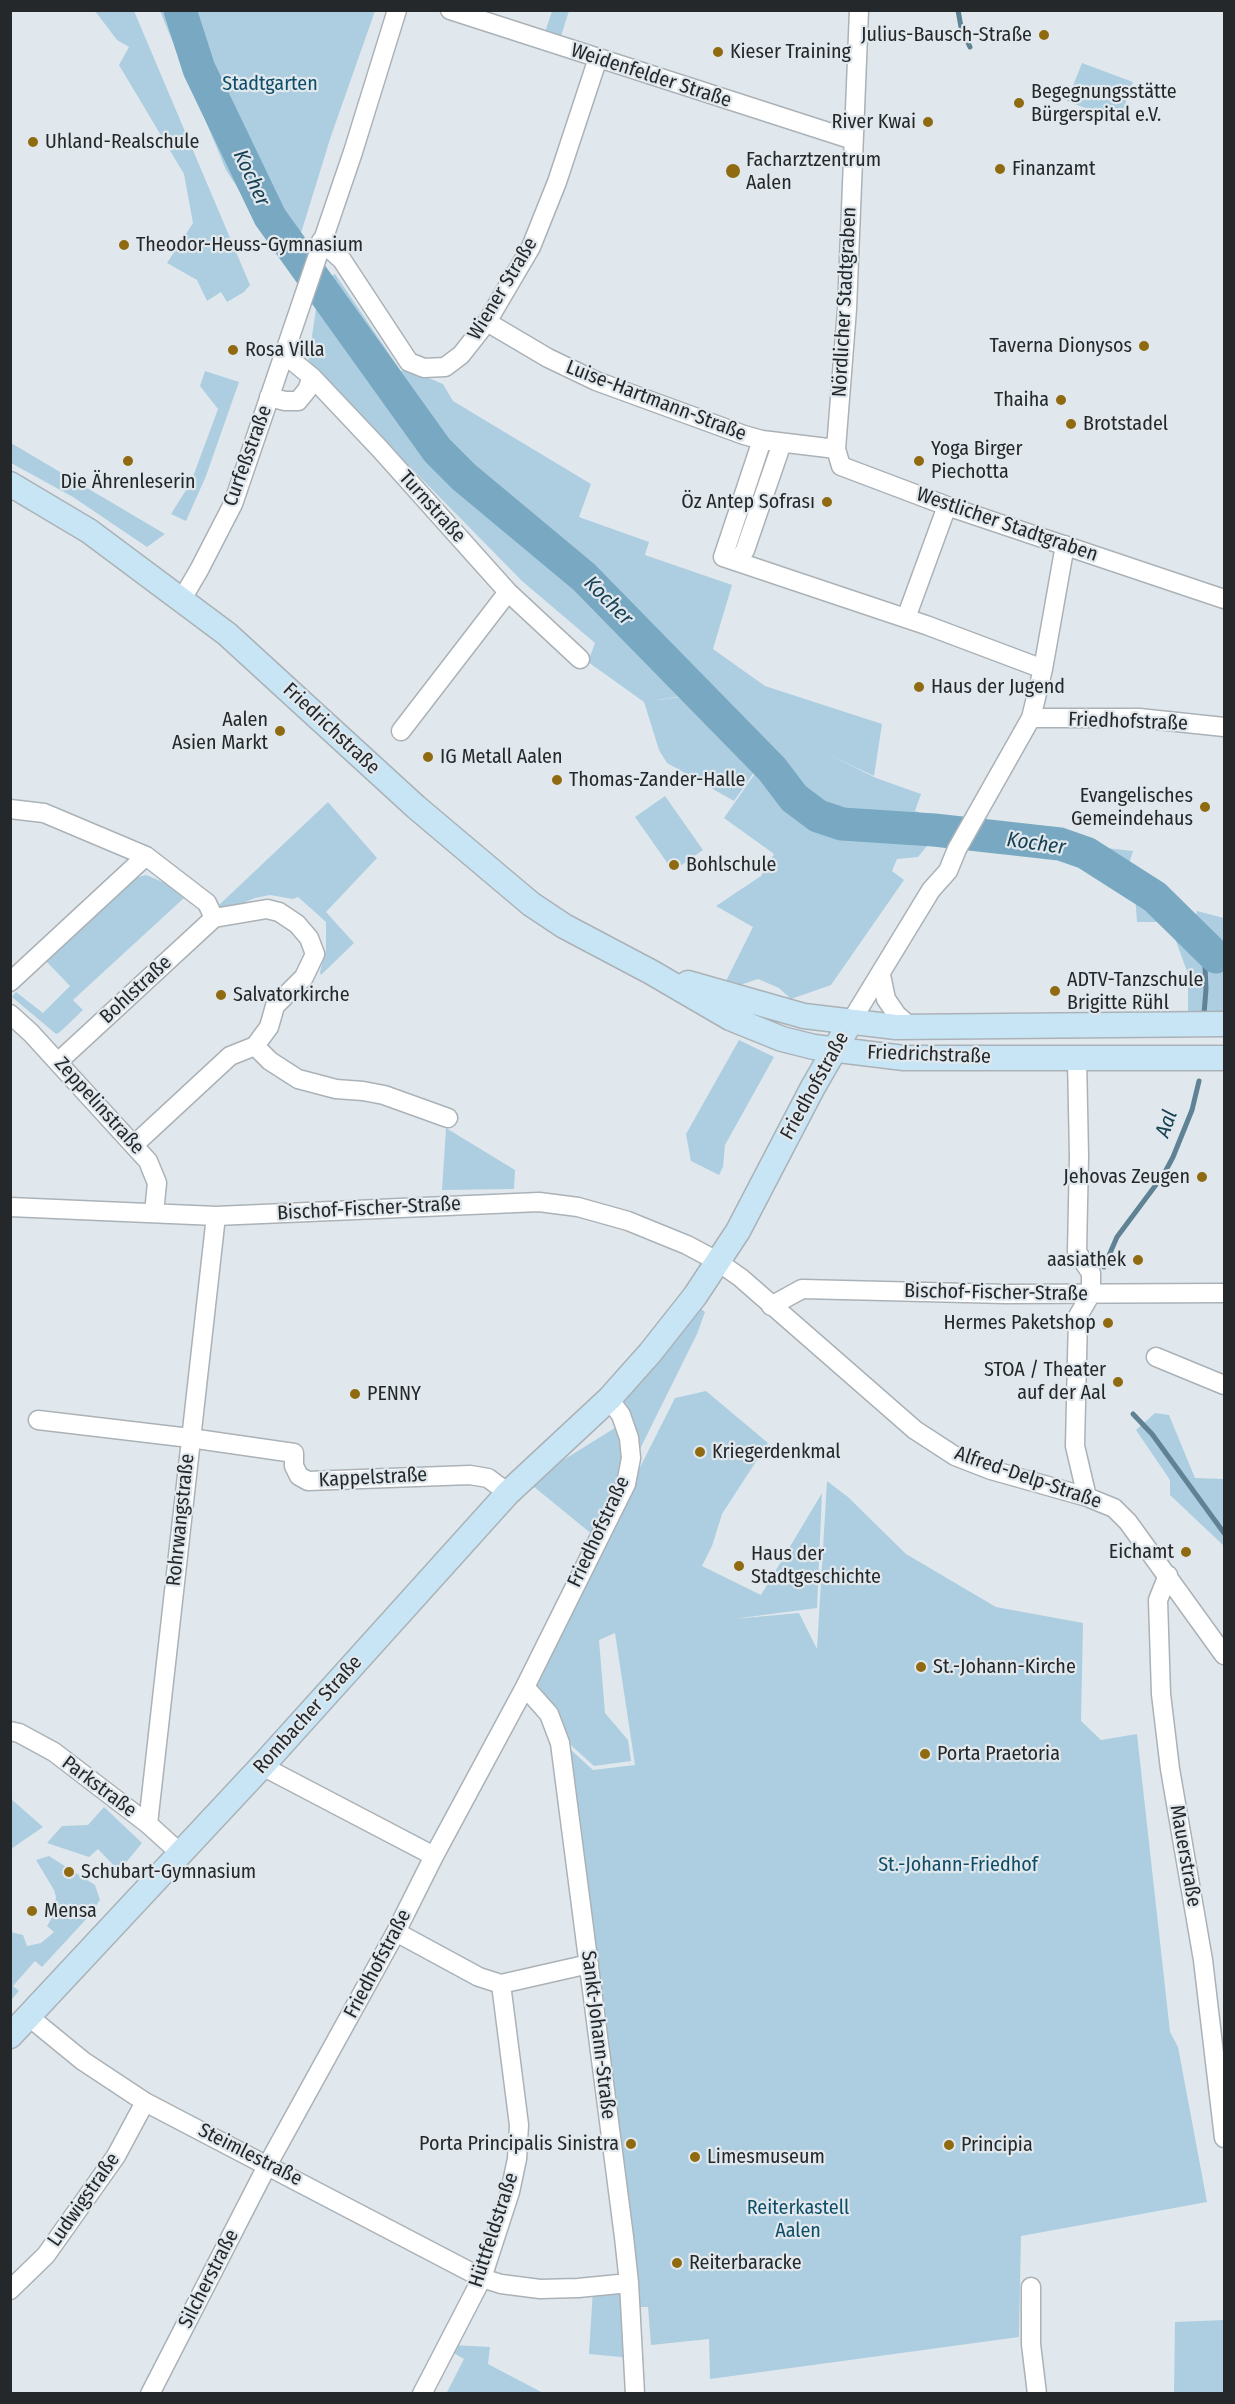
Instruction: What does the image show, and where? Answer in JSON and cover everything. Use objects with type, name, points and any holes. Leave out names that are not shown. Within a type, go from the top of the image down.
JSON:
[{"type":"main road","name":"Friedrichstraße","points":[[10,484],[89,531],[227,634],[416,807],[531,904],[564,926],[651,972],[730,1018],[792,1042],[834,1050],[904,1058],[1224,1058]]},
{"type":"main road","name":"Friedrichstraße","points":[[651,972],[804,1016],[850,1023],[919,1028],[1224,1024]]},
{"type":"main road","name":"Friedhofstraße","points":[[609,1399],[670,1329],[738,1231],[850,1023]]},
{"type":"main road","points":[[919,1028],[914,1037],[913,1048],[922,1057]]},
{"type":"main road","name":"Rombacher Straße","points":[[10,2036],[262,1766],[508,1493],[609,1399]]},
{"type":"street","points":[[319,249],[353,152],[397,10]]},
{"type":"street","name":"Weidenfelder Straße","points":[[450,10],[853,140]]},
{"type":"street","name":"Nördlicher Stadtgraben","points":[[836,449],[847,309],[859,10]]},
{"type":"street","name":"Wiener Straße","points":[[319,249],[342,260],[409,362],[424,368],[445,367],[461,355],[487,322],[531,247],[557,182],[598,58]]},
{"type":"street","name":"Curfeßstraße","points":[[182,599],[233,504],[319,249]]},
{"type":"street","name":"Luise-Hartmann-Straße","points":[[487,322],[548,358],[596,381],[762,440],[836,449]]},
{"type":"street","name":"Turnstraße","points":[[284,354],[312,377],[380,449],[508,592],[580,659]]},
{"type":"street","points":[[270,397],[285,401],[298,401],[307,390],[312,377]]},
{"type":"street","points":[[762,440],[723,557],[906,618],[1042,669]]},
{"type":"street","points":[[738,561],[745,550],[782,443]]},
{"type":"street","name":"Westlicher Stadtgraben","points":[[836,449],[841,466],[947,506],[1224,599]]},
{"type":"street","points":[[906,618],[947,506]]},
{"type":"street","name":"Friedhofstraße","points":[[850,1023],[931,890],[948,871],[958,846],[1030,718],[1042,669],[1065,545]]},
{"type":"street","points":[[401,731],[508,592]]},
{"type":"street","name":"Friedhofstraße","points":[[1030,718],[1139,718],[1224,727]]},
{"type":"street","points":[[10,808],[44,813],[146,856],[207,903],[214,918],[267,909],[279,912],[304,931],[315,954],[304,977],[275,1006],[269,1027],[255,1046],[230,1056],[135,1144]]},
{"type":"street","points":[[10,982],[146,856]]},
{"type":"street","name":"Bohlstraße","points":[[58,1062],[214,918]]},
{"type":"street","name":"Friedrichstraße","points":[[881,975],[886,999],[897,1015],[919,1028]]},
{"type":"street","name":"Zeppelinstraße","points":[[10,1014],[135,1144],[148,1161],[157,1183],[154,1213]]},
{"type":"street","points":[[255,1046],[270,1061],[298,1079],[336,1089],[384,1095],[448,1118]]},
{"type":"street","points":[[1077,1058],[1079,1156],[1077,1251],[1091,1273],[1091,1294],[1078,1316],[1075,1446],[1087,1497]]},
{"type":"street","name":"Bischof-Fischer-Straße","points":[[10,1207],[216,1216],[554,1203],[628,1221],[687,1245],[716,1263]]},
{"type":"street","name":"Rohrwangstraße","points":[[148,1824],[216,1216]]},
{"type":"street","name":"Alfred-Delp-Straße","points":[[716,1263],[741,1278],[915,1430],[955,1456],[991,1470],[1087,1497],[1114,1508],[1128,1522],[1168,1575],[1224,1655]]},
{"type":"street","name":"Bischof-Fischer-Straße","points":[[771,1306],[802,1289],[1091,1294],[1224,1293]]},
{"type":"street","points":[[1156,1356],[1224,1385]]},
{"type":"street","name":"Friedhofstraße","points":[[268,2164],[396,1932],[525,1687],[626,1484],[631,1458],[629,1438],[621,1415],[609,1399]]},
{"type":"street","name":"Kappelstraße","points":[[38,1420],[294,1453],[294,1466],[299,1476],[308,1481],[470,1475],[488,1478],[508,1493]]},
{"type":"street","name":"Mauerstraße","points":[[1168,1575],[1158,1600],[1161,1694],[1170,1769],[1203,1960],[1224,2138]]},
{"type":"street","name":"Sankt-Johann-Straße","points":[[525,1687],[549,1714],[560,1743],[629,2283],[635,2394]]},
{"type":"street","name":"Parkstraße","points":[[10,1731],[19,1733],[54,1752],[148,1824],[180,1853]]},
{"type":"street","points":[[262,1766],[434,1856]]},
{"type":"street","points":[[396,1932],[479,1977],[501,1984],[589,1964]]},
{"type":"street","name":"Hüttfeldstraße","points":[[422,2394],[482,2278],[510,2192],[517,2159],[519,2125],[501,1984]]},
{"type":"street","name":"Steimlestraße","points":[[28,2016],[83,2061],[145,2102],[268,2164],[482,2278],[501,2284],[540,2289],[629,2283]]},
{"type":"street","name":"Ludwigstraße","points":[[10,2290],[52,2246],[116,2156],[145,2102]]},
{"type":"street","name":"Silcherstraße","points":[[150,2394],[268,2164]]},
{"type":"street","points":[[1031,2288],[1031,2344],[1037,2394]]},
{"type":"green space","points":[[95,11],[134,11],[250,285],[244,292],[227,302],[221,292],[207,301],[197,280],[167,263],[193,223],[184,174],[119,65],[129,47],[117,40]]},
{"type":"green space","name":"Stadtgarten","points":[[160,11],[375,11],[331,136],[297,246],[282,256],[226,170]]},
{"type":"green space","points":[[552,11],[569,11],[561,36],[545,32]]},
{"type":"green space","points":[[1082,63],[1133,82],[1119,121],[1067,101]]},
{"type":"green space","points":[[335,274],[401,371],[407,369],[443,384],[453,401],[591,484],[579,517],[649,542],[645,555],[732,585],[713,649],[765,686],[882,724],[874,776],[830,755],[876,778],[921,794],[915,811],[934,817],[935,836],[918,857],[897,859],[892,871],[904,880],[831,985],[791,999],[779,988],[758,979],[740,985],[726,981],[753,927],[716,906],[761,876],[774,854],[724,818],[761,765],[694,694],[652,701],[694,695],[759,765],[734,801],[667,763],[659,750],[644,702],[588,662],[595,643],[522,581],[308,363],[320,282]]},
{"type":"green space","points":[[205,371],[239,382],[206,476],[186,521],[171,514],[191,482],[218,409],[200,386]]},
{"type":"green space","points":[[11,443],[165,534],[147,547],[73,497],[11,463]]},
{"type":"green space","points":[[665,796],[703,850],[673,871],[635,817]]},
{"type":"green space","points":[[328,802],[377,858],[326,912],[354,943],[321,975],[326,949],[326,922],[298,897],[293,899],[270,895],[255,898],[225,911],[219,905]]},
{"type":"green space","points":[[1036,826],[1106,848],[1133,851],[1127,870],[1162,893],[1194,925],[1197,911],[1224,918],[1224,1013],[1188,1013],[1188,974],[1169,922],[1137,922],[1135,895],[1092,865],[1068,855],[1004,846],[1006,827],[1029,832]]},
{"type":"green space","points":[[146,875],[165,883],[184,898],[73,1000],[83,1010],[56,1034],[12,997],[16,992],[43,1013],[70,986],[46,961],[135,878]]},
{"type":"green space","points":[[739,1040],[774,1057],[725,1145],[723,1167],[719,1175],[691,1161],[686,1134]]},
{"type":"green space","points":[[446,1128],[515,1170],[514,1189],[442,1190]]},
{"type":"green space","points":[[696,1305],[705,1312],[697,1334],[636,1457],[617,1399]]},
{"type":"green space","points":[[706,1391],[768,1443],[722,1514],[712,1546],[702,1566],[761,1595],[822,1493],[817,1608],[733,1619],[799,1613],[817,1649],[827,1481],[848,1497],[906,1554],[996,1607],[1083,1623],[1081,1721],[1101,1740],[1137,1734],[1170,2032],[1178,2047],[1207,2202],[1021,2236],[1019,2337],[710,2379],[709,2339],[651,2345],[648,2307],[634,2307],[618,2113],[570,1749],[593,1770],[635,1765],[615,1633],[599,1640],[605,1713],[628,1740],[631,1761],[594,1766],[564,1739],[530,1685],[675,1398]]},
{"type":"green space","points":[[1155,1413],[1169,1415],[1195,1478],[1224,1479],[1224,1546],[1170,1495],[1170,1480],[1136,1430]]},
{"type":"green space","points":[[618,1426],[625,1465],[593,1535],[528,1482]]},
{"type":"green space","points":[[10,1798],[43,1827],[11,1849],[10,1849]]},
{"type":"green space","points":[[104,1807],[142,1843],[119,1871],[98,1849],[89,1857],[47,1843],[62,1826],[88,1825]]},
{"type":"green space","points":[[49,1856],[95,1885],[100,1900],[89,1916],[42,1967],[35,1961],[13,1986],[19,1991],[11,2000],[11,1932],[23,1935],[27,1946],[41,1943],[54,1932],[47,1926],[54,1914],[56,1897],[36,1860]]},
{"type":"green space","points":[[627,2286],[631,2358],[589,2354],[593,2289]]},
{"type":"green space","points":[[1224,2320],[1224,2393],[1174,2393],[1175,2322]]},
{"type":"green space","points":[[453,2345],[490,2347],[488,2364],[543,2393],[446,2394],[464,2359],[450,2351]]},
{"type":"waterway","name":"Kocher","points":[[180,10],[199,69],[270,217],[437,450],[464,477],[584,577],[772,769],[794,798],[818,816],[842,824],[934,830],[1060,844],[1086,853],[1155,897],[1216,957]]},
{"type":"waterway","points":[[958,10],[961,27],[970,47]]},
{"type":"waterway","name":"Aal","points":[[1204,944],[1206,989],[1204,1014]]},
{"type":"waterway","name":"Aal","points":[[1104,1267],[1117,1237],[1164,1174],[1173,1157],[1192,1110],[1199,1081]]},
{"type":"waterway","name":"Aal","points":[[1133,1414],[1152,1434],[1224,1533]]},
{"type":"place","name":"Julius-Bausch-Straße","points":[[1044,35]]},
{"type":"place","name":"Kieser Training","points":[[718,52]]},
{"type":"place","name":"Begegnungsstätte Bürgerspital e.V.","points":[[1019,103]]},
{"type":"place","name":"River Kwai","points":[[928,122]]},
{"type":"place","name":"Uhland-Realschule","points":[[33,142]]},
{"type":"place","name":"Finanzamt","points":[[1000,169]]},
{"type":"place","name":"Facharztzentrum Aalen","points":[[733,171]]},
{"type":"place","name":"Theodor-Heuss-Gymnasium","points":[[124,245]]},
{"type":"place","name":"Taverna Dionysos","points":[[1144,346]]},
{"type":"place","name":"Rosa Villa","points":[[233,350]]},
{"type":"place","name":"Thaiha","points":[[1061,400]]},
{"type":"place","name":"Brotstadel","points":[[1071,424]]},
{"type":"place","name":"Die Ährenleserin","points":[[128,461]]},
{"type":"place","name":"Yoga Birger Piechotta","points":[[919,461]]},
{"type":"place","name":"Öz Antep Sofrası","points":[[827,502]]},
{"type":"place","name":"Haus der Jugend","points":[[919,687]]},
{"type":"place","name":"Aalen Asien Markt","points":[[280,731]]},
{"type":"place","name":"IG Metall Aalen","points":[[428,757]]},
{"type":"place","name":"Thomas-Zander-Halle","points":[[557,780]]},
{"type":"place","name":"Evangelisches Gemeindehaus","points":[[1205,807]]},
{"type":"place","name":"Bohlschule","points":[[674,865]]},
{"type":"place","name":"ADTV-Tanzschule Brigitte Rühl","points":[[1055,991]]},
{"type":"place","name":"Salvatorkirche","points":[[221,995]]},
{"type":"place","name":"Jehovas Zeugen","points":[[1202,1177]]},
{"type":"place","name":"aasiathek","points":[[1138,1260]]},
{"type":"place","name":"Hermes Paketshop","points":[[1108,1323]]},
{"type":"place","name":"STOA / Theater auf der Aal","points":[[1118,1382]]},
{"type":"place","name":"PENNY","points":[[355,1394]]},
{"type":"place","name":"Kriegerdenkmal","points":[[700,1452]]},
{"type":"place","name":"Eichamt","points":[[1186,1552]]},
{"type":"place","name":"Haus der Stadtgeschichte","points":[[739,1566]]},
{"type":"place","name":"St.-Johann-Kirche","points":[[921,1667]]},
{"type":"place","name":"Porta Praetoria","points":[[925,1754]]},
{"type":"place","name":"Schubart-Gymnasium","points":[[69,1872]]},
{"type":"place","name":"Mensa","points":[[32,1911]]},
{"type":"place","name":"Porta Principalis Sinistra","points":[[631,2144]]},
{"type":"place","name":"Principia","points":[[949,2145]]},
{"type":"place","name":"Limesmuseum","points":[[695,2157]]},
{"type":"place","name":"Reiterbaracke","points":[[677,2263]]},
{"type":"park label","name":"St.-Johann-Friedhof","points":[[958,1865]]},
{"type":"park label","name":"Reiterkastell Aalen","points":[[798,2220]]}]
